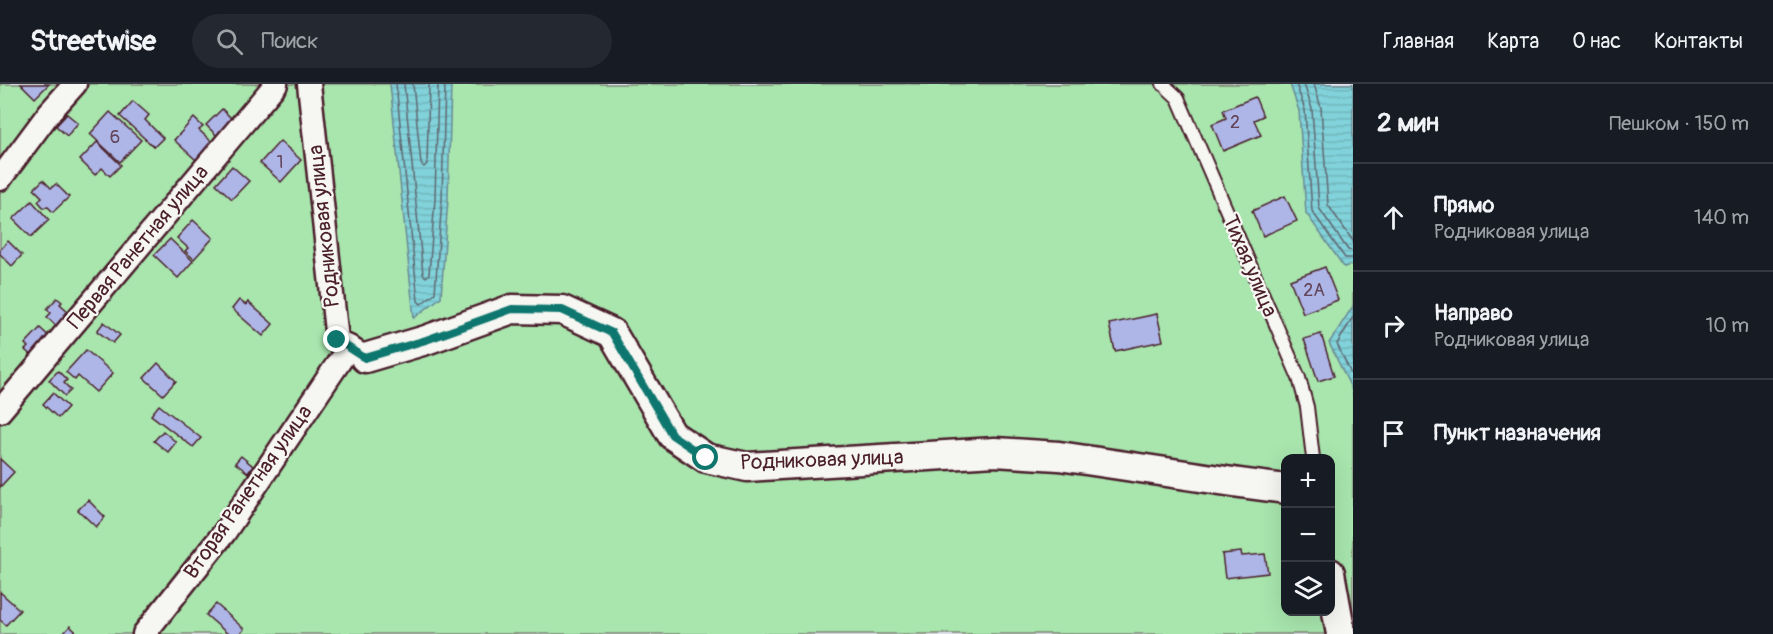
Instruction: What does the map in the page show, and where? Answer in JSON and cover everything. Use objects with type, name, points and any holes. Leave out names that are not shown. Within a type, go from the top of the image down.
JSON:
[{"type":"street","points":[[0,179],[49,113],[75,84]]},
{"type":"street","name":"Первая Ранетная улица","points":[[0,411],[276,84]]},
{"type":"street","name":"Родниковая улица","points":[[309,84],[337,340],[357,352],[426,340],[512,309],[562,310],[612,333],[672,435],[706,458],[747,467],[995,452],[1059,456],[1281,488]]},
{"type":"street","name":"Вторая Ранетная улица","points":[[144,634],[224,533],[357,352]]},
{"type":"street","points":[[1335,601],[1341,634]]},
{"type":"lane","name":"Тихая улица","points":[[1162,84],[1178,98],[1299,378],[1307,407],[1312,454]]},
{"type":"green space","points":[[0,84],[1353,84],[1353,634],[0,634]]},
{"type":"water","points":[[390,84],[451,84],[448,199],[441,297],[414,318]]},
{"type":"water","points":[[1290,84],[1353,84],[1353,264],[1344,267],[1306,213],[1299,111]]},
{"type":"water","points":[[1353,306],[1353,396],[1329,343]]},
{"type":"building","points":[[21,84],[49,84],[35,98]]},
{"type":"building","points":[[1255,97],[1263,116],[1254,120],[1261,135],[1223,151],[1212,124],[1226,118],[1223,110]]},
{"type":"building","points":[[133,101],[149,115],[145,120],[163,138],[154,147],[120,116]]},
{"type":"building","points":[[222,109],[235,122],[219,138],[206,125]]},
{"type":"building","points":[[110,112],[141,140],[120,162],[90,134]]},
{"type":"building","points":[[67,114],[78,123],[67,136],[56,126]]},
{"type":"building","points":[[194,118],[203,127],[199,130],[212,142],[196,160],[174,140]]},
{"type":"building","points":[[280,141],[301,160],[281,182],[260,163]]},
{"type":"building","points":[[97,142],[121,165],[110,176],[102,168],[95,175],[80,160]]},
{"type":"building","points":[[232,166],[249,181],[232,199],[216,184]]},
{"type":"building","points":[[43,180],[51,188],[56,184],[69,197],[53,212],[47,206],[44,208],[38,201],[42,197],[34,189]]},
{"type":"building","points":[[1285,196],[1297,221],[1263,236],[1252,211]]},
{"type":"building","points":[[32,201],[49,220],[31,237],[13,219]]},
{"type":"building","points":[[193,220],[213,238],[194,259],[185,251],[188,248],[177,238]]},
{"type":"building","points":[[170,239],[193,261],[178,278],[154,255]]},
{"type":"building","points":[[8,241],[22,255],[12,266],[0,254],[0,250]]},
{"type":"building","points":[[1325,267],[1338,300],[1303,313],[1290,280]]},
{"type":"building","points":[[57,298],[70,313],[57,327],[47,317],[51,313],[47,309]]},
{"type":"building","points":[[239,300],[246,305],[248,302],[273,324],[263,336],[232,309]]},
{"type":"building","points":[[1157,314],[1163,341],[1115,351],[1109,324]]},
{"type":"building","points":[[104,322],[120,335],[113,343],[97,331]]},
{"type":"building","points":[[40,328],[53,340],[35,359],[25,350],[28,347],[25,344]]},
{"type":"building","points":[[1321,334],[1334,376],[1318,381],[1304,339]]},
{"type":"building","points":[[86,350],[113,373],[96,392],[78,376],[75,380],[66,372]]},
{"type":"building","points":[[158,363],[176,381],[163,395],[144,378]]},
{"type":"building","points":[[58,371],[67,380],[64,383],[71,390],[65,396],[49,380]]},
{"type":"building","points":[[53,393],[68,407],[58,418],[43,404]]},
{"type":"building","points":[[159,405],[201,438],[193,447],[151,415]]},
{"type":"building","points":[[163,431],[176,442],[168,452],[154,441]]},
{"type":"building","points":[[241,456],[253,466],[248,473],[235,463]]},
{"type":"building","points":[[0,459],[14,472],[0,487]]},
{"type":"building","points":[[88,500],[105,517],[96,527],[78,510]]},
{"type":"building","points":[[1241,552],[1242,556],[1265,554],[1268,573],[1225,578],[1222,554]]},
{"type":"building","points":[[0,592],[20,610],[6,625],[0,620]]},
{"type":"building","points":[[216,604],[244,629],[240,634],[228,634],[206,615]]},
{"type":"building","points":[[70,626],[78,634],[63,634]]},
{"type":"route","points":[[337,340],[365,358],[426,340],[512,309],[562,310],[612,333],[672,435],[706,458]]}]
